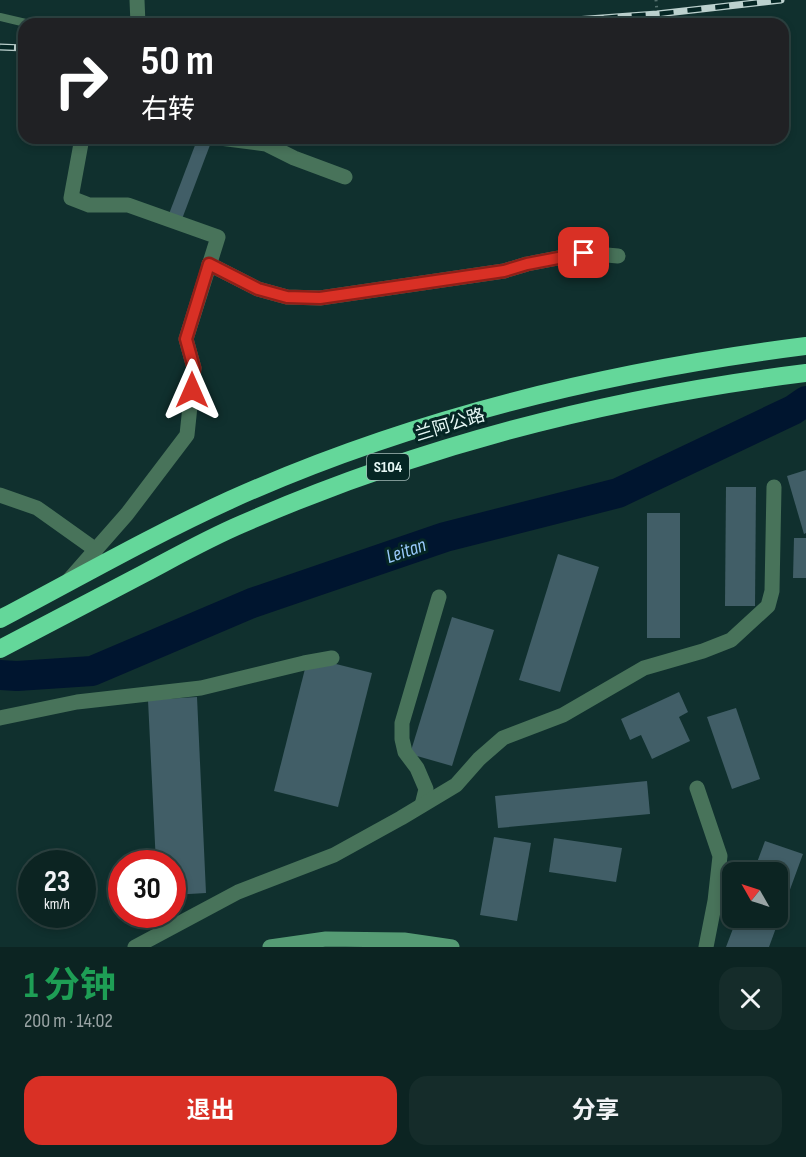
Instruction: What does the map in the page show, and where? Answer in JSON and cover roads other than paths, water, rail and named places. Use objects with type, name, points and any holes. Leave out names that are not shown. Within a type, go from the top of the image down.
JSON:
[{"type":"highway","name":"兰阿公路","points":[[0,618],[229,500],[361,448],[497,405],[566,388],[686,363],[806,346]]},
{"type":"highway","name":"兰阿公路","points":[[0,650],[240,525],[370,473],[436,451],[572,414],[690,389],[806,373]]},
{"type":"street","points":[[137,0],[138,18]]},
{"type":"street","points":[[0,618],[15,615],[54,596],[127,514],[187,435],[194,368],[186,339],[218,237],[128,205],[89,205],[71,198],[81,144]]},
{"type":"street","points":[[266,144],[294,159],[345,177]]},
{"type":"street","points":[[209,264],[258,289],[287,297],[320,298],[504,271],[584,253],[618,256]]},
{"type":"street","points":[[135,947],[238,892],[334,855],[456,785],[479,759],[503,738],[563,715],[644,668],[703,651],[731,640],[768,606],[772,591],[774,487]]},
{"type":"street","points":[[0,495],[37,508],[96,550]]},
{"type":"street","points":[[422,805],[426,789],[417,768],[405,752],[402,723],[439,597]]},
{"type":"street","points":[[0,718],[77,702],[201,688],[332,658]]},
{"type":"street","points":[[697,788],[720,856],[715,901],[706,947]]},
{"type":"street","points":[[270,947],[326,939],[404,940],[452,947]]},
{"type":"lane","points":[[0,17],[18,21]]},
{"type":"waterway","name":"Leitan","points":[[0,675],[92,671],[252,603],[445,537],[618,493],[793,410],[806,401]]},
{"type":"railway","points":[[602,18],[781,0]]},
{"type":"railway","points":[[0,47],[18,48]]}]
